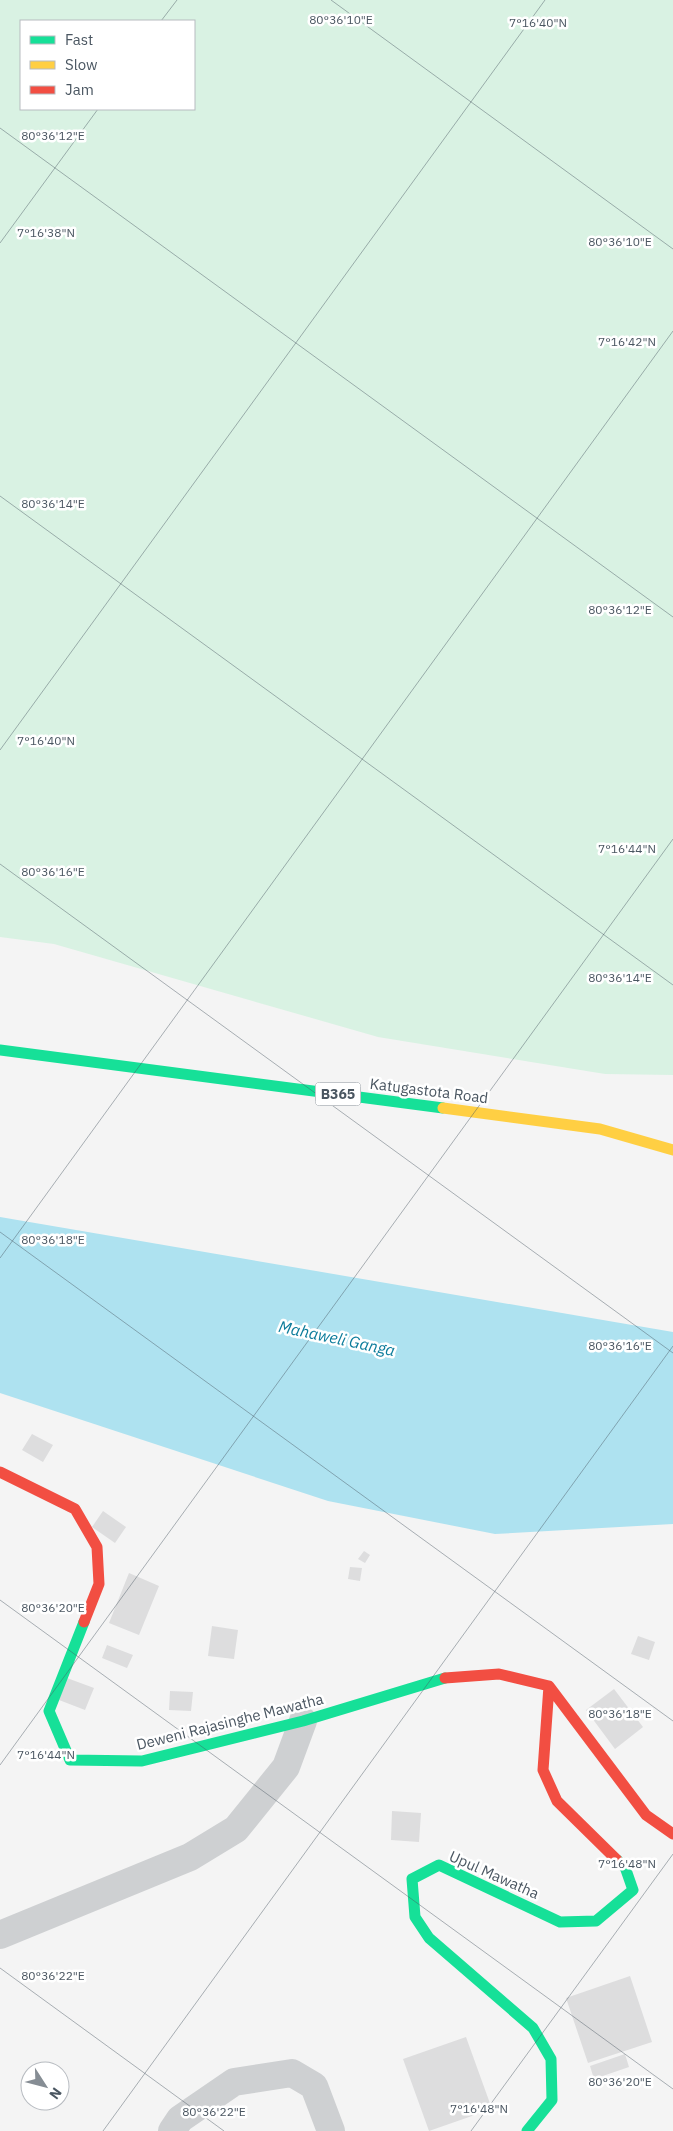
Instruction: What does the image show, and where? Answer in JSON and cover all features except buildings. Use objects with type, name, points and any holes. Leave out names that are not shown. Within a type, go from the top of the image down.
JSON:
[{"type":"street","name":"Katugastota Road","points":[[0,1050],[600,1129],[673,1150]]},
{"type":"street","name":"Deweni Rajasinghe Mawatha","points":[[0,1472],[75,1509],[97,1546],[99,1584],[49,1711],[70,1760],[142,1761],[303,1721],[443,1678],[499,1674],[549,1686]]},
{"type":"street","points":[[549,1686],[646,1815],[673,1834]]},
{"type":"street","name":"Upul Mawatha","points":[[527,2131],[552,2100],[550,2059],[533,2028],[429,1938],[415,1917],[412,1879],[439,1865],[560,1922],[596,1921],[633,1890],[624,1867],[557,1801],[543,1770],[549,1686]]},
{"type":"street","points":[[0,1935],[190,1857],[236,1829],[286,1767],[303,1721]]},
{"type":"street","points":[[172,2131],[180,2119],[234,2082],[292,2073],[314,2086],[331,2131]]},
{"type":"green space","points":[[0,0],[673,0],[673,1075],[605,1074],[378,1037],[54,944],[0,937]]},
{"type":"water","name":"Mahaweli Ganga","points":[[0,1217],[673,1332],[673,1524],[495,1534],[328,1501],[0,1393]]},
{"type":"traffic: fast","points":[[0,1050],[443,1108]]},
{"type":"traffic: fast","points":[[84,1622],[49,1711],[70,1760],[142,1761],[303,1721],[445,1678]]},
{"type":"traffic: fast","points":[[527,2131],[552,2100],[551,2059],[533,2028],[429,1938],[415,1917],[412,1879],[439,1865],[560,1922],[596,1921],[633,1890],[625,1867],[617,1860]]},
{"type":"traffic: slow","points":[[443,1108],[600,1129],[673,1150]]},
{"type":"traffic: jam","points":[[0,1472],[75,1509],[97,1547],[99,1584],[84,1622]]},
{"type":"traffic: jam","points":[[445,1678],[499,1674],[549,1686],[646,1815],[673,1834]]},
{"type":"traffic: jam","points":[[549,1686],[543,1770],[557,1801],[617,1860]]}]
